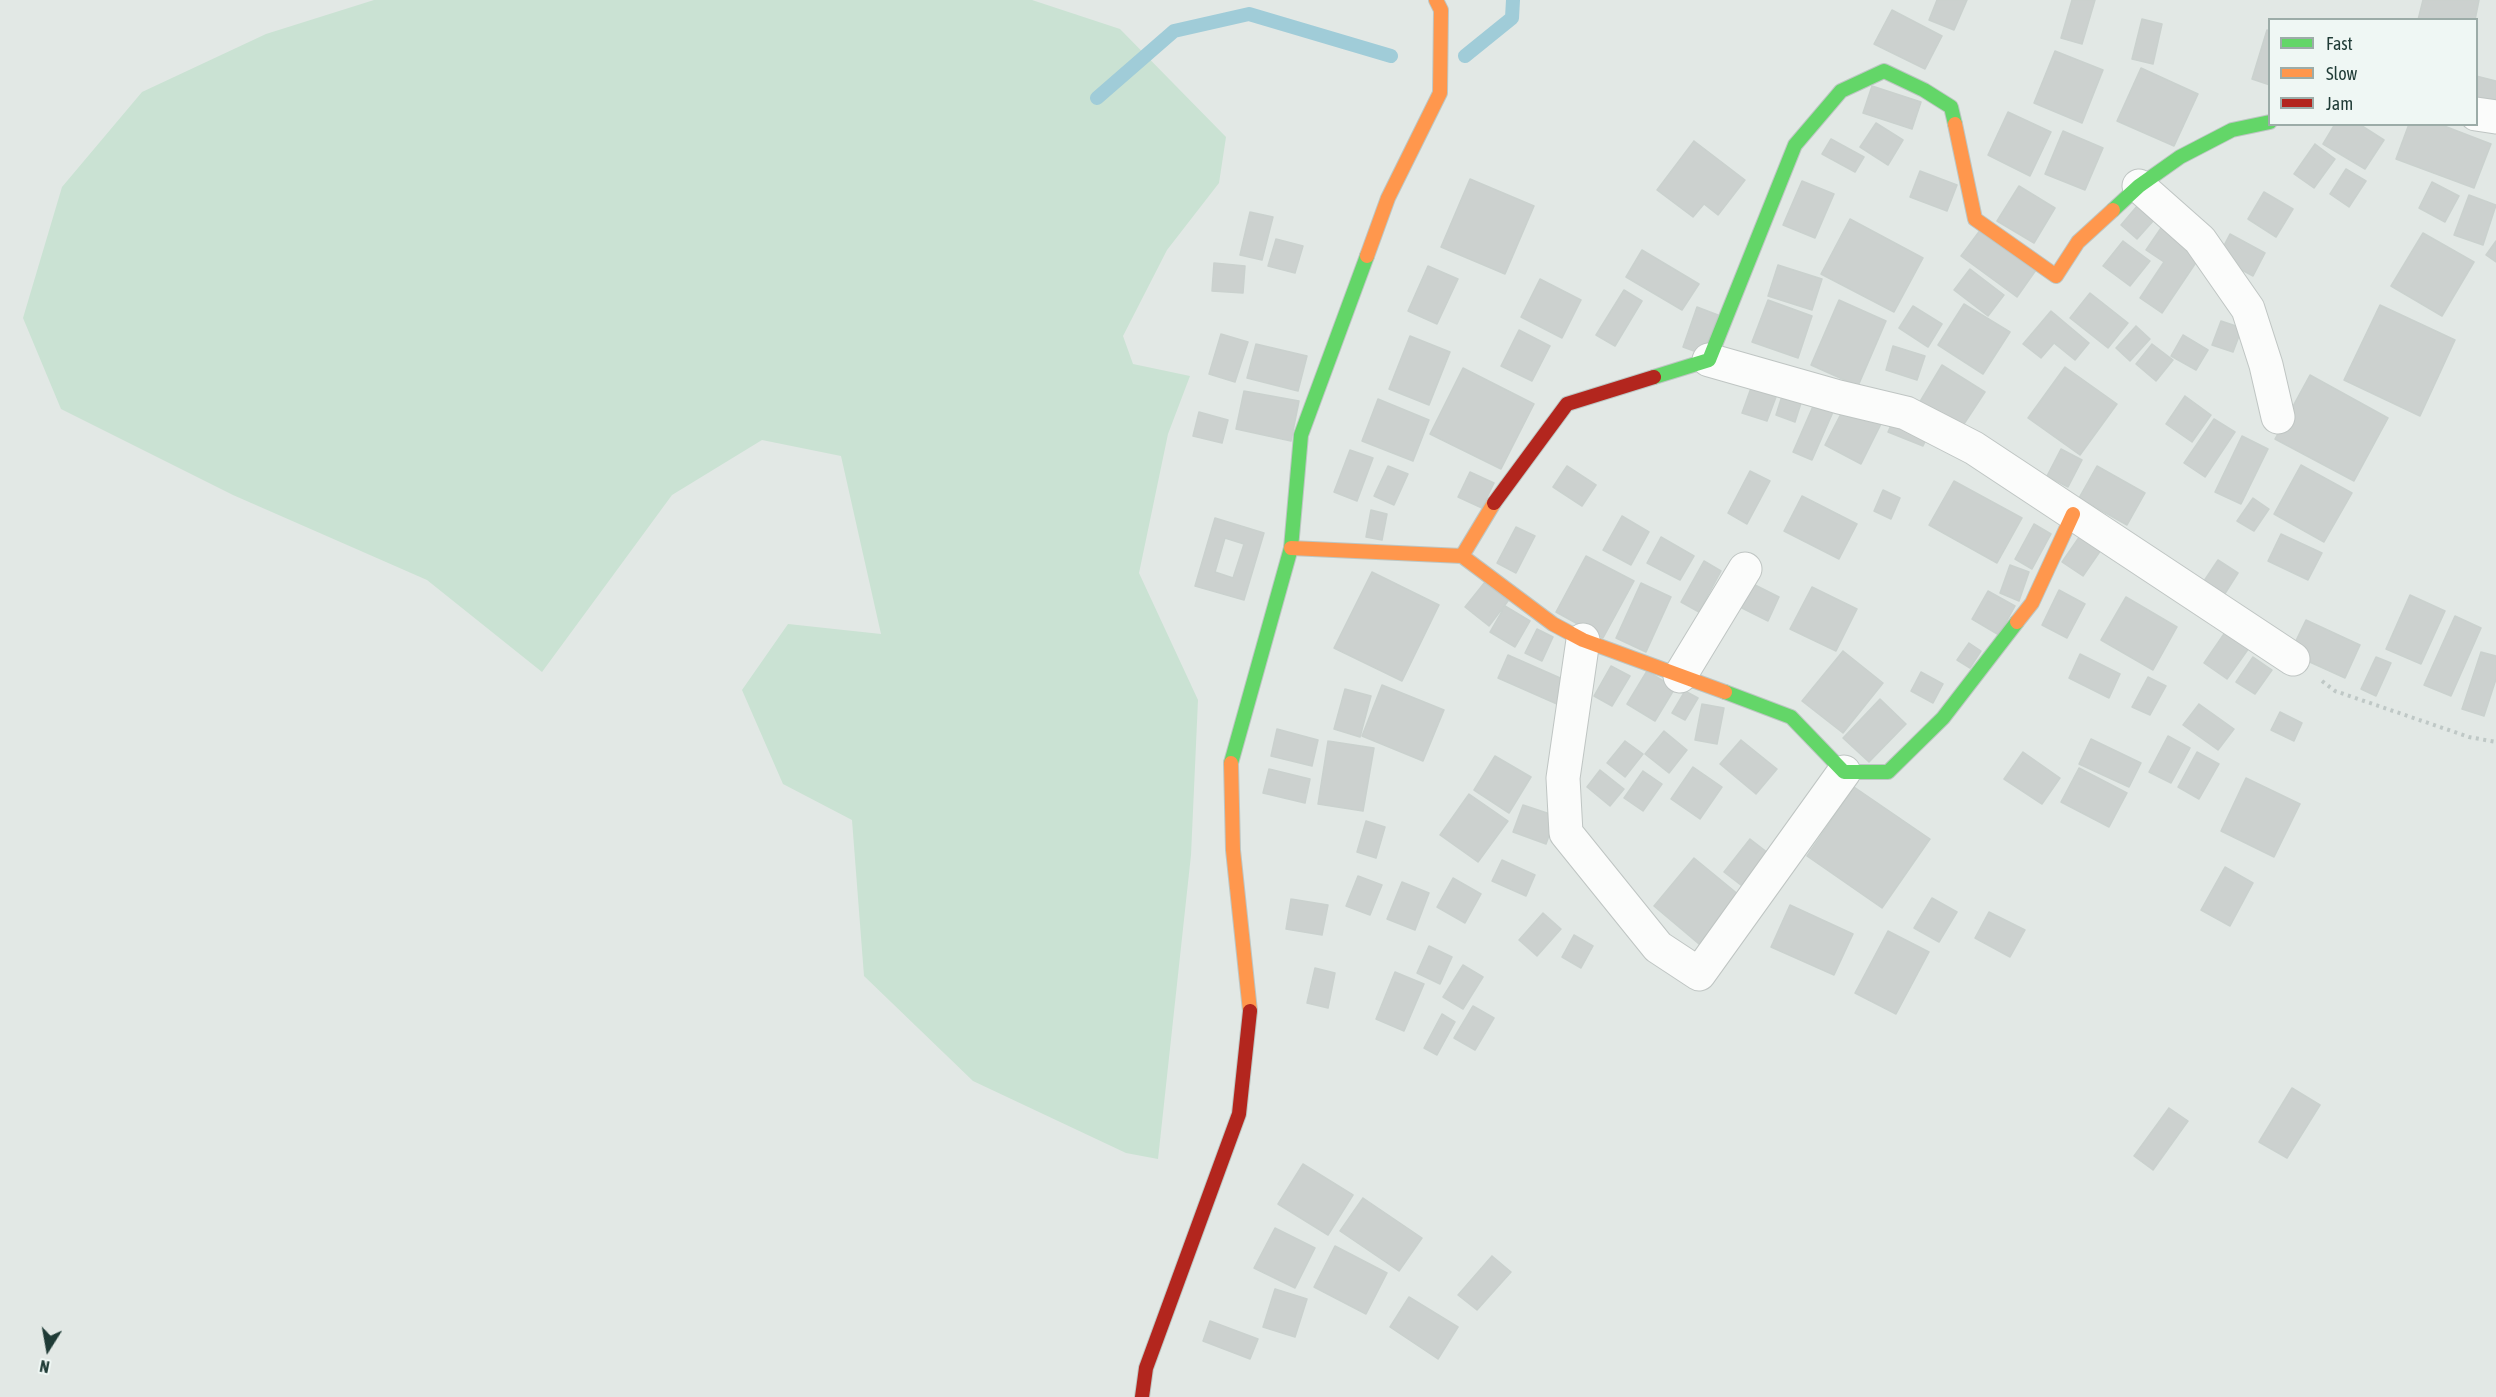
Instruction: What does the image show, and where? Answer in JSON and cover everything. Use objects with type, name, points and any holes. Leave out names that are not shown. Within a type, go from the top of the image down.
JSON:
[{"type":"street","points":[[1142,1397],[1146,1368],[1239,1114],[1251,1018],[1233,850],[1232,756],[1291,548],[1301,435],[1388,198],[1440,93],[1441,10],[1436,0]]},
{"type":"street","points":[[1709,360],[1795,145],[1841,91],[1884,71],[1924,90],[1951,107],[1975,219],[2055,276],[2078,242],[2139,186],[2180,157],[2232,130],[2268,123]]},
{"type":"street","points":[[2478,114],[2496,117]]},
{"type":"street","points":[[2139,186],[2200,240],[2248,309],[2266,365],[2278,417]]},
{"type":"street","points":[[1462,556],[1504,486],[1567,404],[1709,360],[1839,397],[1906,412],[1974,448],[2293,659]]},
{"type":"street","points":[[1291,548],[1462,556],[1553,624],[1583,639],[1791,717],[1844,772],[1888,772],[1943,718],[2032,603],[2073,514]]},
{"type":"street","points":[[1680,676],[1745,568]]},
{"type":"street","points":[[1583,639],[1563,778],[1566,833],[1658,947],[1699,974],[1844,772]]},
{"type":"path","points":[[2293,659],[2335,691],[2469,737],[2496,742]]},
{"type":"green space","points":[[374,0],[1032,0],[1120,29],[1226,137],[1219,183],[1167,250],[1123,336],[1133,364],[1190,376],[1168,434],[1139,573],[1198,700],[1191,855],[1158,1159],[1126,1153],[973,1081],[864,976],[852,820],[783,784],[742,690],[788,624],[881,634],[841,456],[762,440],[672,495],[542,672],[427,580],[233,495],[61,409],[23,318],[62,187],[142,92],[266,34]]},
{"type":"building","points":[[1937,0],[1967,0],[1954,30],[1929,20]]},
{"type":"building","points":[[2072,0],[2095,0],[2082,44],[2061,38]]},
{"type":"building","points":[[2423,0],[2479,0],[2475,18],[2418,18]]},
{"type":"building","points":[[1892,10],[1942,36],[1925,69],[1874,44]]},
{"type":"building","points":[[2142,19],[2162,24],[2153,64],[2132,59]]},
{"type":"building","points":[[2267,30],[2268,84],[2252,79]]},
{"type":"building","points":[[2055,51],[2103,70],[2082,123],[2034,103]]},
{"type":"building","points":[[2141,68],[2198,94],[2174,146],[2117,121]]},
{"type":"building","points":[[2478,76],[2496,81],[2496,106],[2478,102]]},
{"type":"building","points":[[1872,86],[1921,102],[1912,129],[1863,113]]},
{"type":"building","points":[[2008,112],[2051,132],[2030,176],[1988,155]]},
{"type":"building","points":[[1876,123],[1903,140],[1888,165],[1860,147]]},
{"type":"building","points":[[2334,126],[2362,126],[2384,140],[2365,169],[2323,144]]},
{"type":"building","points":[[2408,126],[2444,126],[2491,144],[2474,188],[2396,159]]},
{"type":"building","points":[[2063,131],[2103,148],[2085,190],[2045,174]]},
{"type":"building","points":[[1831,139],[1864,157],[1855,172],[1822,154]]},
{"type":"building","points":[[1694,141],[1745,180],[1718,215],[1704,204],[1693,217],[1657,190]]},
{"type":"building","points":[[2315,144],[2335,159],[2314,188],[2294,174]]},
{"type":"building","points":[[2346,169],[2366,181],[2349,207],[2330,194]]},
{"type":"building","points":[[1920,171],[1957,185],[1947,211],[1910,197]]},
{"type":"building","points":[[1470,179],[1534,206],[1505,274],[1441,247]]},
{"type":"building","points":[[1802,181],[1834,194],[1815,238],[1783,225]]},
{"type":"building","points":[[2432,182],[2459,196],[2445,222],[2419,208]]},
{"type":"building","points":[[2019,186],[2055,208],[2034,243],[1997,221]]},
{"type":"building","points":[[2264,192],[2293,209],[2276,237],[2248,219]]},
{"type":"building","points":[[2469,195],[2496,205],[2483,245],[2454,235]]},
{"type":"building","points":[[2138,205],[2154,220],[2137,239],[2121,225]]},
{"type":"building","points":[[1250,212],[1273,217],[1262,260],[1240,255]]},
{"type":"building","points":[[1850,219],[1923,258],[1894,312],[1821,274]]},
{"type":"building","points":[[2161,228],[2201,255],[2162,313],[2140,298],[2164,262],[2146,250]]},
{"type":"building","points":[[1981,229],[2036,270],[2017,297],[1961,256]]},
{"type":"building","points":[[2423,233],[2474,262],[2442,316],[2391,286]]},
{"type":"building","points":[[2230,234],[2265,253],[2253,276],[2218,257]]},
{"type":"building","points":[[1276,239],[1303,246],[1295,273],[1268,266]]},
{"type":"building","points":[[2123,241],[2150,261],[2130,286],[2103,266]]},
{"type":"building","points":[[2496,241],[2496,262],[2486,255]]},
{"type":"building","points":[[1642,250],[1699,284],[1682,310],[1626,277]]},
{"type":"building","points":[[1214,263],[1245,266],[1243,293],[1212,291]]},
{"type":"building","points":[[1778,265],[1822,279],[1812,310],[1768,296]]},
{"type":"building","points":[[1428,266],[1458,279],[1437,324],[1408,311]]},
{"type":"building","points":[[1970,269],[2004,295],[1988,316],[1954,290]]},
{"type":"building","points":[[1540,279],[1581,300],[1562,338],[1521,317]]},
{"type":"building","points":[[1624,290],[1642,301],[1615,346],[1596,335]]},
{"type":"building","points":[[2090,293],[2128,323],[2108,348],[2070,318]]},
{"type":"building","points":[[1768,300],[1812,316],[1798,358],[1752,342]]},
{"type":"building","points":[[1839,300],[1886,321],[1858,386],[1811,365]]},
{"type":"building","points":[[1964,304],[2010,332],[1983,374],[1938,345]]},
{"type":"building","points":[[2380,305],[2455,340],[2420,416],[2344,380]]},
{"type":"building","points":[[1913,306],[1942,324],[1928,347],[1899,328]]},
{"type":"building","points":[[1697,307],[1718,315],[1705,355],[1683,347]]},
{"type":"building","points":[[2051,311],[2089,343],[2075,360],[2054,343],[2041,358],[2023,344]]},
{"type":"building","points":[[2221,321],[2242,328],[2233,352],[2212,345]]},
{"type":"building","points":[[2136,326],[2150,339],[2130,361],[2116,348]]},
{"type":"building","points":[[1519,330],[1550,346],[1532,381],[1501,366]]},
{"type":"building","points":[[1221,334],[1248,342],[1235,382],[1209,374]]},
{"type":"building","points":[[2183,335],[2208,350],[2196,370],[2171,356]]},
{"type":"building","points":[[1410,336],[1450,352],[1429,405],[1389,389]]},
{"type":"building","points":[[1256,344],[1307,356],[1298,391],[1247,378]]},
{"type":"building","points":[[2152,344],[2173,360],[2156,381],[2136,364]]},
{"type":"building","points":[[1893,346],[1925,356],[1917,380],[1886,370]]},
{"type":"building","points":[[1942,365],[1985,392],[1960,430],[1918,405]]},
{"type":"building","points":[[2065,367],[2117,404],[2080,455],[2028,418]]},
{"type":"building","points":[[1463,368],[1534,404],[1501,469],[1430,434]]},
{"type":"building","points":[[2310,375],[2388,418],[2354,481],[2275,439]]},
{"type":"building","points":[[1751,388],[1776,397],[1767,421],[1742,413]]},
{"type":"building","points":[[1244,391],[1299,401],[1291,441],[1236,429]]},
{"type":"building","points":[[1782,396],[1801,403],[1795,422],[1776,415]]},
{"type":"building","points":[[2185,396],[2211,415],[2192,442],[2166,424]]},
{"type":"building","points":[[1378,399],[1429,420],[1413,461],[1362,441]]},
{"type":"building","points":[[1848,400],[1884,418],[1861,464],[1825,445]]},
{"type":"building","points":[[1814,404],[1833,412],[1812,460],[1793,452]]},
{"type":"building","points":[[1199,412],[1228,420],[1222,443],[1193,436]]},
{"type":"building","points":[[1896,414],[1930,430],[1923,446],[1888,432]]},
{"type":"building","points":[[2214,419],[2235,432],[2205,477],[2184,463]]},
{"type":"building","points":[[2242,436],[2268,449],[2241,504],[2215,492]]},
{"type":"building","points":[[2061,449],[2082,460],[2068,487],[2047,476]]},
{"type":"building","points":[[1350,450],[1373,458],[1357,501],[1334,492]]},
{"type":"building","points":[[2301,465],[2352,493],[2324,542],[2274,514]]},
{"type":"building","points":[[1388,466],[1408,474],[1394,505],[1374,496]]},
{"type":"building","points":[[1567,466],[1596,485],[1582,506],[1553,487]]},
{"type":"building","points":[[2097,466],[2145,493],[2127,525],[2079,498]]},
{"type":"building","points":[[1750,471],[1770,481],[1747,524],[1728,513]]},
{"type":"building","points":[[1470,472],[1494,483],[1482,508],[1458,497]]},
{"type":"building","points":[[1954,481],[2022,518],[1997,563],[1929,525]]},
{"type":"building","points":[[1883,490],[1900,498],[1891,519],[1874,511]]},
{"type":"building","points":[[1802,496],[1857,524],[1839,559],[1784,531]]},
{"type":"building","points":[[2253,498],[2269,509],[2254,531],[2237,521]]},
{"type":"building","points":[[1371,510],[1387,514],[1382,540],[1366,537]]},
{"type":"building","points":[[1622,516],[1649,532],[1631,565],[1603,550]]},
{"type":"building","points":[[1215,518],[1264,533],[1244,600],[1195,586]],"holes":[[[1225,538],[1244,544],[1233,578],[1215,572]]]},
{"type":"building","points":[[2034,524],[2051,534],[2032,569],[2015,559]]},
{"type":"building","points":[[1516,527],[1535,536],[1516,573],[1497,563]]},
{"type":"building","points":[[2082,533],[2103,547],[2083,576],[2062,562]]},
{"type":"building","points":[[2281,534],[2322,553],[2308,580],[2268,561]]},
{"type":"building","points":[[1661,537],[1694,556],[1680,580],[1647,563]]},
{"type":"building","points":[[1586,556],[1634,581],[1603,638],[1556,612]]},
{"type":"building","points":[[2218,560],[2238,573],[2219,603],[2198,590]]},
{"type":"building","points":[[1704,561],[1721,571],[1699,612],[1681,602]]},
{"type":"building","points":[[2010,565],[2029,572],[2019,601],[2000,593]]},
{"type":"building","points":[[1372,572],[1439,605],[1402,681],[1334,648]]},
{"type":"building","points":[[1743,579],[1779,597],[1768,621],[1732,603]]},
{"type":"building","points":[[1485,582],[1508,601],[1489,626],[1465,607]]},
{"type":"building","points":[[1641,583],[1671,597],[1646,652],[1616,638]]},
{"type":"building","points":[[1812,587],[1857,609],[1836,651],[1790,629]]},
{"type":"building","points":[[2059,590],[2085,604],[2067,638],[2042,625]]},
{"type":"building","points":[[1988,591],[2015,606],[1999,635],[1972,619]]},
{"type":"building","points":[[2410,595],[2445,611],[2421,664],[2386,649]]},
{"type":"building","points":[[2126,597],[2177,627],[2153,670],[2101,640]]},
{"type":"building","points":[[1505,606],[1530,621],[1515,647],[1490,632]]},
{"type":"building","points":[[2455,616],[2481,628],[2451,696],[2424,685]]},
{"type":"building","points":[[2306,620],[2360,645],[2345,678],[2290,653]]},
{"type":"building","points":[[1537,629],[1553,637],[1542,661],[1525,653]]},
{"type":"building","points":[[2226,631],[2249,648],[2227,679],[2204,663]]},
{"type":"building","points":[[1969,643],[1981,651],[1970,668],[1957,660]]},
{"type":"building","points":[[1843,651],[1883,683],[1843,733],[1802,701]]},
{"type":"building","points":[[2481,652],[2496,656],[2496,679],[2484,716],[2462,709]]},
{"type":"building","points":[[2080,654],[2120,674],[2109,698],[2069,678]]},
{"type":"building","points":[[1508,655],[1567,681],[1557,704],[1498,678]]},
{"type":"building","points":[[2253,657],[2272,670],[2255,694],[2236,682]]},
{"type":"building","points":[[2376,657],[2391,663],[2376,696],[2361,689]]},
{"type":"building","points":[[1611,666],[1630,676],[1612,706],[1594,696]]},
{"type":"building","points":[[1647,671],[1675,688],[1655,721],[1627,704]]},
{"type":"building","points":[[1921,672],[1943,684],[1933,703],[1911,691]]},
{"type":"building","points":[[2148,677],[2166,686],[2150,715],[2132,707]]},
{"type":"building","points":[[1382,685],[1444,710],[1423,761],[1362,736]]},
{"type":"building","points":[[1345,689],[1371,696],[1360,737],[1334,729]]},
{"type":"building","points":[[1685,691],[1698,698],[1685,720],[1672,713]]},
{"type":"building","points":[[1880,699],[1906,724],[1869,762],[1843,738]]},
{"type":"building","points":[[1702,704],[1724,708],[1717,744],[1695,740]]},
{"type":"building","points":[[2199,704],[2234,729],[2218,750],[2183,725]]},
{"type":"building","points":[[2280,712],[2302,723],[2294,741],[2271,730]]},
{"type":"building","points":[[1277,729],[1318,740],[1312,766],[1271,756]]},
{"type":"building","points":[[1664,731],[1687,750],[1669,773],[1645,754]]},
{"type":"building","points":[[2168,736],[2190,748],[2171,783],[2149,772]]},
{"type":"building","points":[[2091,739],[2141,763],[2129,787],[2079,764]]},
{"type":"building","points":[[1741,740],[1777,769],[1756,794],[1720,764]]},
{"type":"building","points":[[1328,741],[1374,748],[1363,811],[1318,804]]},
{"type":"building","points":[[1625,741],[1643,754],[1625,777],[1607,763]]},
{"type":"building","points":[[2023,752],[2060,778],[2042,804],[2004,779]]},
{"type":"building","points":[[2197,752],[2219,764],[2199,799],[2178,787]]},
{"type":"building","points":[[1495,756],[1531,777],[1509,813],[1474,790]]},
{"type":"building","points":[[1693,767],[1722,787],[1700,819],[1671,799]]},
{"type":"building","points":[[2079,768],[2127,793],[2109,827],[2061,802]]},
{"type":"building","points":[[1269,769],[1310,779],[1305,803],[1263,793]]},
{"type":"building","points":[[1600,770],[1624,789],[1610,806],[1587,787]]},
{"type":"building","points":[[1643,771],[1662,784],[1643,811],[1624,798]]},
{"type":"building","points":[[2246,778],[2300,804],[2274,857],[2221,831]]},
{"type":"building","points":[[1854,787],[1930,839],[1882,908],[1807,856]]},
{"type":"building","points":[[1469,794],[1508,821],[1478,862],[1440,835]]},
{"type":"building","points":[[1523,805],[1556,816],[1546,844],[1513,832]]},
{"type":"building","points":[[1366,821],[1385,827],[1376,858],[1357,852]]},
{"type":"building","points":[[1750,839],[1772,856],[1746,889],[1724,872]]},
{"type":"building","points":[[1694,858],[1739,895],[1699,944],[1654,906]]},
{"type":"building","points":[[1502,860],[1535,875],[1526,896],[1492,881]]},
{"type":"building","points":[[2225,867],[2253,883],[2230,926],[2201,910]]},
{"type":"building","points":[[1358,876],[1382,885],[1370,915],[1346,906]]},
{"type":"building","points":[[1453,878],[1481,894],[1465,923],[1437,907]]},
{"type":"building","points":[[1402,882],[1429,893],[1415,930],[1387,919]]},
{"type":"building","points":[[1932,898],[1957,912],[1939,942],[1914,928]]},
{"type":"building","points":[[1291,899],[1328,905],[1322,935],[1286,929]]},
{"type":"building","points":[[1790,905],[1853,934],[1834,975],[1771,947]]},
{"type":"building","points":[[1989,912],[2025,930],[2010,957],[1975,938]]},
{"type":"building","points":[[1543,913],[1561,929],[1537,956],[1519,940]]},
{"type":"building","points":[[1888,931],[1929,952],[1896,1014],[1855,993]]},
{"type":"building","points":[[1574,935],[1593,946],[1581,968],[1562,957]]},
{"type":"building","points":[[1429,946],[1452,957],[1440,984],[1417,973]]},
{"type":"building","points":[[1463,965],[1483,977],[1463,1009],[1443,997]]},
{"type":"building","points":[[1315,968],[1335,973],[1328,1008],[1307,1003]]},
{"type":"building","points":[[1395,972],[1424,984],[1404,1031],[1376,1019]]},
{"type":"building","points":[[1473,1006],[1494,1018],[1475,1050],[1454,1038]]},
{"type":"building","points":[[1442,1014],[1455,1022],[1437,1055],[1424,1048]]},
{"type":"building","points":[[2292,1088],[2320,1105],[2287,1158],[2259,1142]]},
{"type":"building","points":[[2169,1108],[2188,1121],[2153,1170],[2134,1156]]},
{"type":"building","points":[[1303,1164],[1353,1195],[1328,1235],[1278,1204]]},
{"type":"building","points":[[1363,1198],[1422,1238],[1399,1271],[1340,1231]]},
{"type":"building","points":[[1275,1228],[1315,1248],[1295,1288],[1254,1268]]},
{"type":"building","points":[[1335,1246],[1387,1273],[1366,1314],[1314,1287]]},
{"type":"building","points":[[1492,1256],[1511,1272],[1477,1310],[1458,1295]]},
{"type":"building","points":[[1275,1289],[1307,1299],[1295,1337],[1263,1327]]},
{"type":"building","points":[[1409,1297],[1458,1327],[1438,1359],[1390,1327]]},
{"type":"building","points":[[1210,1321],[1258,1339],[1250,1359],[1203,1341]]},
{"type":"waterway","points":[[1465,56],[1512,18],[1513,0]]},
{"type":"waterway","points":[[1097,98],[1174,31],[1249,14],[1391,56]]},
{"type":"traffic: fast","points":[[1654,377],[1709,360],[1795,145],[1841,91],[1884,71],[1924,90],[1951,107],[1955,124]]},
{"type":"traffic: fast","points":[[2113,210],[2139,186],[2180,157],[2232,130],[2268,122]]},
{"type":"traffic: fast","points":[[1231,763],[1291,548],[1301,435],[1367,256]]},
{"type":"traffic: fast","points":[[1725,692],[1791,717],[1844,772],[1888,772],[1943,718],[2017,622]]},
{"type":"traffic: slow","points":[[1367,256],[1388,198],[1440,93],[1441,10],[1436,0]]},
{"type":"traffic: slow","points":[[1955,124],[1975,219],[2056,276],[2078,242],[2113,210]]},
{"type":"traffic: slow","points":[[1291,548],[1462,556],[1494,503]]},
{"type":"traffic: slow","points":[[2017,622],[2032,603],[2073,514]]},
{"type":"traffic: slow","points":[[1462,556],[1553,624],[1583,640],[1725,692]]},
{"type":"traffic: slow","points":[[1231,763],[1233,850],[1250,1011]]},
{"type":"traffic: jam","points":[[1494,503],[1567,404],[1654,377]]},
{"type":"traffic: jam","points":[[1142,1397],[1146,1368],[1239,1114],[1250,1011]]}]
